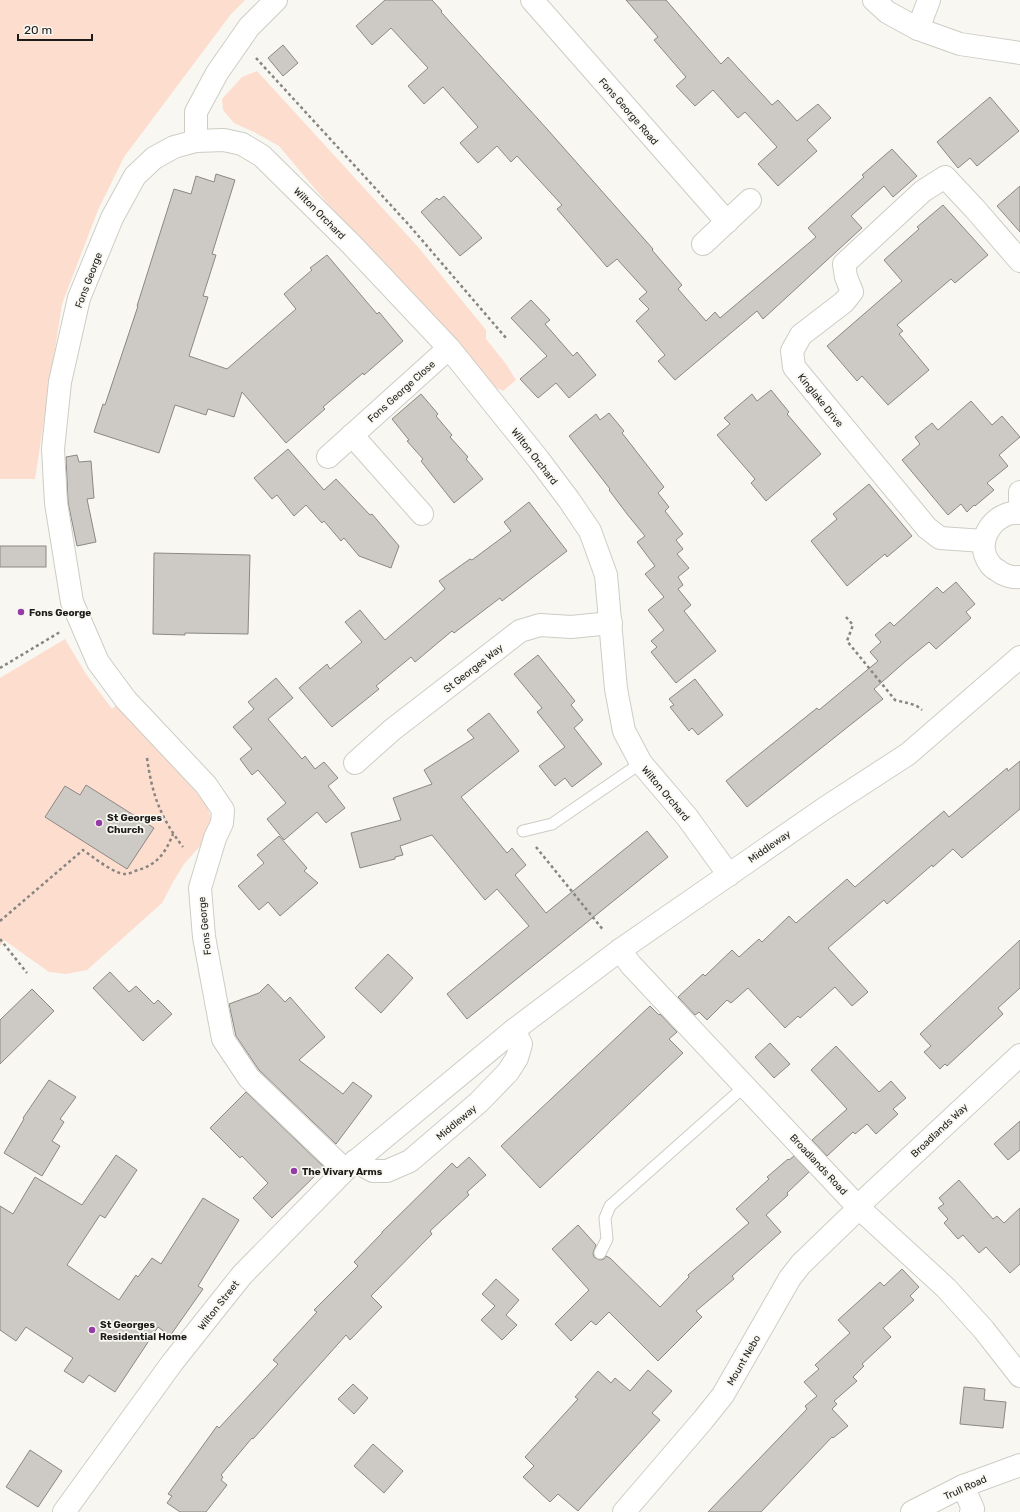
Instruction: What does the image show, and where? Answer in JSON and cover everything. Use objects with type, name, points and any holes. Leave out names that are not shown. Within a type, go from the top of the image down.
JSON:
[{"type":"street","points":[[196,141],[196,112],[217,73],[249,27],[276,0]]},
{"type":"street","name":"Fons George Road","points":[[532,0],[727,222]]},
{"type":"street","points":[[874,0],[887,12],[918,29],[960,44],[1020,54]]},
{"type":"street","points":[[918,29],[929,0]]},
{"type":"street","name":"Wilton Orchard","points":[[196,141],[224,140],[242,144],[262,156],[351,244],[449,348],[539,460],[590,531],[606,575],[616,689],[624,731],[641,763],[687,817],[729,875]]},
{"type":"street","name":"Fons George","points":[[196,141],[174,147],[154,158],[135,176],[112,218],[79,298],[60,382],[53,449],[56,503],[72,602],[98,662],[126,700],[206,785],[223,810],[222,823],[215,838],[200,888],[204,937],[223,1039],[249,1078],[350,1166]]},
{"type":"street","name":"Kinglake Drive","points":[[984,541],[940,538],[927,528],[794,367],[792,351],[801,335],[844,302],[852,292],[846,277],[844,264],[924,191],[945,177],[975,209],[1020,262]]},
{"type":"street","points":[[704,244],[750,200]]},
{"type":"street","name":"Fons George Close","points":[[328,457],[449,348]]},
{"type":"street","points":[[352,435],[422,514]]},
{"type":"street","points":[[1020,492],[1020,500]]},
{"type":"street","points":[[1020,514],[1010,514],[998,518],[989,528],[984,541],[985,554],[990,564],[1002,574],[1020,577]]},
{"type":"street","name":"St Georges Way","points":[[355,763],[392,730],[520,631],[540,625],[571,627],[598,625],[611,622]]},
{"type":"street","name":"Middleway","points":[[350,1166],[514,1030],[620,950],[825,808],[908,754],[1020,657]]},
{"type":"street","name":"Broadlands Road","points":[[620,950],[631,965],[858,1207],[946,1288],[984,1330],[1020,1376]]},
{"type":"street","name":"Middleway","points":[[350,1166],[373,1171],[387,1171],[410,1161],[479,1102],[508,1072],[517,1058],[520,1044],[514,1030]]},
{"type":"street","name":"Broadlands Way","points":[[858,1207],[1020,1055]]},
{"type":"street","name":"Wilton Street","points":[[64,1512],[172,1363],[242,1275],[350,1166]]},
{"type":"street","name":"Mount Nebo","points":[[624,1512],[704,1420],[723,1395],[790,1278],[858,1207]]},
{"type":"street","name":"Trull Road","points":[[912,1512],[963,1486],[1020,1465]]},
{"type":"street","points":[[963,1486],[973,1509],[971,1512]]},
{"type":"lane","points":[[523,831],[552,824],[641,763]]},
{"type":"lane","points":[[600,1253],[607,1239],[605,1218],[610,1206],[745,1086]]},
{"type":"path","points":[[240,40],[409,225],[506,338]]},
{"type":"path","points":[[846,617],[853,625],[847,641],[895,700],[906,704],[917,705],[938,728]]},
{"type":"path","points":[[0,668],[79,621]]},
{"type":"path","points":[[146,753],[152,786],[160,811],[173,834],[183,846]]},
{"type":"path","points":[[523,831],[620,950]]},
{"type":"path","points":[[0,921],[82,850],[106,866],[125,874],[141,870],[159,860],[167,849],[173,834]]},
{"type":"path","points":[[0,939],[27,973]]},
{"type":"shaded area","points":[[0,0],[245,0],[231,14],[124,157],[98,210],[62,304],[35,479],[0,479]]},
{"type":"shaded area","points":[[257,71],[418,247],[486,330],[486,339],[506,364],[516,380],[503,391],[493,386],[327,203],[279,146],[234,123],[223,110],[222,99],[242,77]]},
{"type":"shaded area","points":[[65,639],[86,674],[112,709],[118,703],[207,805],[211,819],[210,832],[202,844],[184,864],[162,903],[87,970],[66,974],[49,972],[4,940],[0,946],[0,678]]},
{"type":"building","points":[[385,0],[432,0],[442,11],[441,12],[653,249],[652,250],[682,285],[678,289],[706,321],[715,312],[720,318],[816,237],[808,228],[864,177],[862,175],[892,149],[917,176],[893,197],[884,186],[851,216],[862,228],[763,319],[757,311],[675,380],[658,361],[665,355],[636,321],[649,309],[639,299],[647,292],[617,259],[607,267],[557,209],[562,205],[517,156],[511,162],[497,146],[478,163],[460,143],[478,127],[443,87],[424,104],[408,86],[428,68],[391,28],[372,45],[356,26]]},
{"type":"building","points":[[626,0],[666,0],[721,64],[728,57],[772,105],[778,100],[797,121],[818,104],[831,118],[807,140],[817,151],[778,186],[758,164],[777,147],[745,112],[738,118],[713,90],[695,106],[676,86],[686,77],[654,40],[658,37]]},
{"type":"building","points":[[283,45],[298,63],[283,76],[268,58]]},
{"type":"building","points":[[990,97],[1019,131],[977,166],[970,158],[958,168],[937,142]]},
{"type":"building","points":[[216,174],[235,180],[212,254],[216,255],[203,296],[208,297],[189,356],[227,369],[296,309],[284,294],[312,270],[310,268],[327,255],[377,314],[379,312],[403,341],[364,375],[363,373],[323,407],[325,409],[286,443],[242,392],[234,417],[208,409],[206,415],[175,405],[159,453],[94,432],[103,404],[105,405],[138,306],[174,189],[191,194],[196,176],[214,182]]},
{"type":"building","points":[[1020,186],[1020,232],[997,206]]},
{"type":"building","points":[[444,196],[482,238],[460,256],[421,212],[437,198],[439,200]]},
{"type":"building","points":[[943,205],[988,255],[955,283],[951,279],[897,325],[903,331],[899,334],[929,370],[888,405],[862,376],[857,381],[827,346],[902,281],[884,260],[919,229],[917,227]]},
{"type":"building","points":[[531,300],[550,320],[545,324],[573,356],[577,352],[596,375],[569,398],[556,383],[538,398],[520,379],[547,356],[511,318]]},
{"type":"building","points":[[771,390],[789,412],[787,414],[821,454],[766,501],[751,483],[755,479],[717,435],[730,424],[724,418],[752,394],[757,401]]},
{"type":"building","points":[[421,394],[438,414],[436,416],[452,435],[450,437],[468,457],[466,459],[483,479],[454,503],[421,461],[423,459],[407,441],[409,440],[392,419]]},
{"type":"building","points":[[971,401],[992,425],[1002,416],[1020,437],[999,455],[1008,466],[987,483],[994,490],[967,512],[961,504],[948,515],[902,460],[920,444],[915,437],[932,423],[938,430]]},
{"type":"building","points":[[609,413],[624,431],[622,433],[664,487],[658,493],[669,507],[665,511],[683,534],[676,540],[683,549],[677,554],[689,568],[678,577],[683,585],[678,589],[691,605],[684,611],[716,651],[676,683],[651,652],[657,647],[651,641],[664,630],[648,610],[664,597],[645,574],[655,566],[637,542],[645,536],[569,436],[596,414],[600,420]]},
{"type":"building","points":[[288,449],[324,490],[336,479],[370,515],[372,514],[399,546],[391,568],[359,556],[344,538],[341,541],[324,521],[322,523],[306,505],[294,516],[277,495],[272,499],[254,478]]},
{"type":"building","points":[[77,455],[79,462],[91,461],[94,498],[87,499],[96,542],[77,546],[68,502],[66,457]]},
{"type":"building","points":[[869,484],[912,536],[887,557],[885,554],[847,586],[811,541],[837,519],[833,514]]},
{"type":"building","points":[[529,502],[567,551],[502,601],[500,598],[454,633],[452,631],[415,662],[411,657],[376,686],[379,689],[332,727],[299,688],[327,664],[330,669],[362,642],[345,622],[360,610],[385,640],[445,589],[439,581],[470,559],[472,560],[511,531],[504,522]]},
{"type":"building","points":[[0,546],[46,546],[46,567],[0,567]]},
{"type":"building","points":[[154,553],[250,555],[248,634],[153,634]]},
{"type":"building","points":[[956,582],[975,604],[966,612],[971,618],[936,649],[929,642],[907,660],[874,689],[883,699],[747,807],[726,781],[817,708],[819,710],[878,661],[870,652],[881,642],[875,635],[890,622],[894,626],[937,587],[943,593]]},
{"type":"building","points":[[538,655],[575,701],[571,705],[583,720],[574,728],[602,764],[572,787],[565,778],[555,786],[539,766],[565,747],[537,712],[542,708],[514,674]]},
{"type":"building","points":[[276,678],[293,698],[268,719],[302,759],[305,756],[315,769],[324,762],[338,778],[328,786],[345,808],[326,823],[317,812],[284,840],[267,819],[286,803],[258,770],[252,775],[240,759],[252,749],[233,727],[254,709],[248,702]]},
{"type":"building","points":[[695,679],[723,715],[698,735],[692,728],[689,731],[670,707],[674,705],[669,699]]},
{"type":"building","points":[[489,713],[519,751],[461,797],[507,853],[512,848],[526,865],[515,875],[546,913],[647,831],[668,857],[467,1019],[447,994],[529,926],[497,889],[485,900],[432,835],[400,846],[403,855],[395,857],[395,859],[360,868],[351,833],[401,820],[393,798],[432,784],[424,770],[474,738],[467,730]]},
{"type":"building","points":[[1020,761],[1020,809],[962,858],[953,849],[887,904],[884,900],[828,948],[868,992],[852,1006],[835,987],[800,1018],[798,1016],[785,1028],[748,988],[731,1003],[727,1000],[707,1020],[699,1012],[695,1015],[678,997],[703,974],[705,976],[732,950],[739,957],[759,939],[762,942],[789,916],[796,923],[847,879],[855,887],[944,811],[949,817],[1007,768],[1008,771]]},
{"type":"building","name":"St Georges Church","points":[[86,785],[154,828],[127,869],[45,817],[65,786],[80,795]]},
{"type":"building","points":[[279,836],[307,868],[304,871],[318,883],[280,916],[268,902],[259,910],[238,886],[264,863],[257,855]]},
{"type":"building","points":[[1020,940],[1020,988],[998,1008],[1003,1014],[947,1066],[945,1064],[940,1069],[924,1052],[931,1046],[920,1034]]},
{"type":"building","points":[[388,954],[413,978],[381,1013],[355,988]]},
{"type":"building","points":[[110,972],[129,992],[136,986],[154,1004],[158,1000],[172,1014],[143,1041],[93,988]]},
{"type":"building","points":[[268,984],[285,1002],[290,997],[325,1037],[299,1060],[343,1094],[353,1082],[372,1096],[336,1144],[259,1070],[236,1036],[229,1004],[259,993]]},
{"type":"building","points":[[32,989],[54,1011],[0,1064],[0,1020]]},
{"type":"building","points":[[650,1006],[677,1032],[669,1039],[683,1053],[540,1188],[501,1146]]},
{"type":"building","points":[[770,1043],[790,1064],[774,1078],[755,1057]]},
{"type":"building","points":[[836,1046],[879,1092],[891,1081],[906,1098],[893,1109],[898,1114],[876,1134],[867,1124],[855,1134],[853,1132],[827,1156],[812,1140],[847,1109],[811,1070]]},
{"type":"building","points":[[49,1080],[76,1097],[60,1119],[64,1122],[52,1141],[60,1146],[42,1176],[4,1153],[24,1119],[23,1118]]},
{"type":"building","points":[[246,1092],[324,1167],[272,1218],[253,1198],[268,1183],[242,1156],[240,1158],[210,1128]]},
{"type":"building","points":[[1020,1121],[1020,1150],[1008,1160],[994,1144]]},
{"type":"building","points":[[116,1155],[137,1170],[105,1218],[100,1215],[67,1265],[119,1300],[136,1275],[138,1277],[152,1258],[161,1264],[203,1198],[239,1220],[198,1286],[203,1289],[170,1336],[158,1327],[115,1392],[89,1375],[83,1383],[64,1371],[73,1358],[26,1327],[16,1341],[0,1330],[0,1206],[13,1214],[35,1177],[82,1205]]},
{"type":"building","points":[[794,1156],[809,1172],[787,1193],[788,1195],[766,1215],[781,1232],[732,1276],[734,1279],[696,1311],[702,1317],[658,1361],[609,1312],[596,1325],[591,1321],[571,1341],[555,1324],[589,1290],[552,1249],[578,1225],[596,1245],[593,1253],[594,1257],[600,1260],[604,1259],[606,1256],[610,1258],[660,1307],[689,1277],[688,1275],[749,1223],[736,1209],[769,1179],[767,1177],[788,1159],[789,1160]]},
{"type":"building","points":[[469,1157],[486,1175],[467,1192],[469,1195],[430,1231],[432,1234],[371,1296],[382,1307],[350,1340],[346,1335],[253,1439],[252,1438],[221,1475],[223,1477],[221,1480],[227,1485],[206,1512],[180,1512],[167,1503],[172,1496],[168,1494],[217,1426],[219,1428],[278,1364],[273,1360],[317,1312],[314,1310],[358,1266],[354,1262],[382,1232],[452,1163],[457,1168]]},
{"type":"building","points":[[959,1180],[993,1219],[997,1216],[1004,1223],[1020,1208],[1020,1264],[1010,1273],[986,1247],[979,1253],[963,1235],[958,1239],[944,1223],[948,1219],[938,1208],[944,1204],[939,1198]]},
{"type":"building","points":[[902,1269],[919,1287],[910,1296],[914,1300],[883,1328],[891,1337],[862,1364],[864,1366],[853,1377],[857,1381],[834,1401],[837,1404],[832,1409],[848,1426],[833,1438],[832,1437],[761,1512],[708,1512],[807,1409],[805,1406],[817,1396],[804,1382],[819,1369],[815,1365],[850,1333],[838,1320],[880,1282],[884,1286]]},
{"type":"building","points":[[496,1279],[519,1300],[506,1315],[517,1325],[502,1340],[481,1320],[495,1306],[482,1294]]},
{"type":"building","points":[[648,1370],[672,1391],[652,1413],[660,1420],[578,1511],[558,1494],[550,1502],[523,1477],[534,1466],[525,1457],[578,1399],[575,1397],[598,1371],[611,1383],[615,1378],[630,1391]]},
{"type":"building","points":[[353,1384],[368,1398],[354,1414],[338,1399]]},
{"type":"building","points":[[964,1387],[985,1389],[984,1400],[1006,1402],[1003,1428],[960,1424]]},
{"type":"building","points":[[373,1444],[403,1471],[384,1493],[354,1466]]},
{"type":"building","points":[[30,1450],[62,1471],[38,1507],[6,1487]]},
{"type":"place","name":"Fons George","points":[[21,612]]},
{"type":"place","name":"St Georges Church","points":[[99,823]]},
{"type":"place","name":"The Vivary Arms","points":[[294,1171]]},
{"type":"place","name":"St Georges Residential Home","points":[[92,1330]]}]
